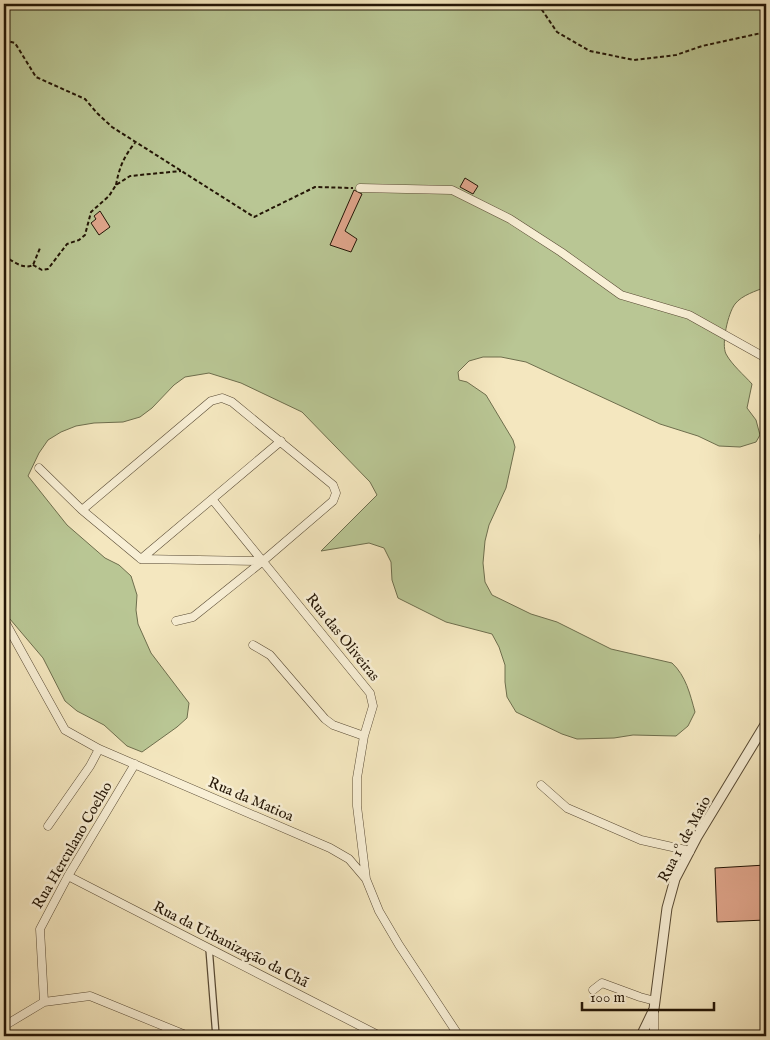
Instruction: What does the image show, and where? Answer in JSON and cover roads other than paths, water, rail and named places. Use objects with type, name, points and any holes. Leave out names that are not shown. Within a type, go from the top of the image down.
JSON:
[{"type":"street","points":[[360,188],[452,190],[510,219],[561,252],[621,295],[689,315],[766,358]]},
{"type":"street","points":[[82,510],[211,401],[222,398],[232,402],[333,485],[336,493],[333,501],[194,617],[176,621]]},
{"type":"street","points":[[140,559],[281,441]]},
{"type":"street","points":[[39,468],[82,510],[140,559],[263,561]]},
{"type":"street","name":"Rua das Oliveiras","points":[[212,499],[370,693],[373,706],[364,736],[357,778],[366,880]]},
{"type":"street","points":[[766,531],[764,536],[766,567]]},
{"type":"street","name":"Rua da Matioa","points":[[4,620],[64,730],[99,749],[330,848],[350,859],[366,880],[379,911],[399,945],[459,1036]]},
{"type":"street","points":[[253,645],[270,655],[325,719],[333,725],[364,736]]},
{"type":"street","name":"Rua 1º de Maio","points":[[641,1036],[655,1005],[667,908],[675,879],[766,723]]},
{"type":"street","points":[[48,826],[90,766],[99,749]]},
{"type":"street","name":"Rua Herculano Coelho","points":[[44,1002],[40,929],[68,876],[135,764]]},
{"type":"street","points":[[541,785],[567,808],[641,840],[690,851]]},
{"type":"street","name":"Rua da Urbanização da Chã","points":[[68,876],[380,1036]]},
{"type":"street","points":[[209,948],[216,1036]]},
{"type":"street","points":[[593,990],[602,983],[655,1005],[654,1036]]},
{"type":"street","points":[[4,1026],[44,1002],[90,996],[188,1036]]}]
